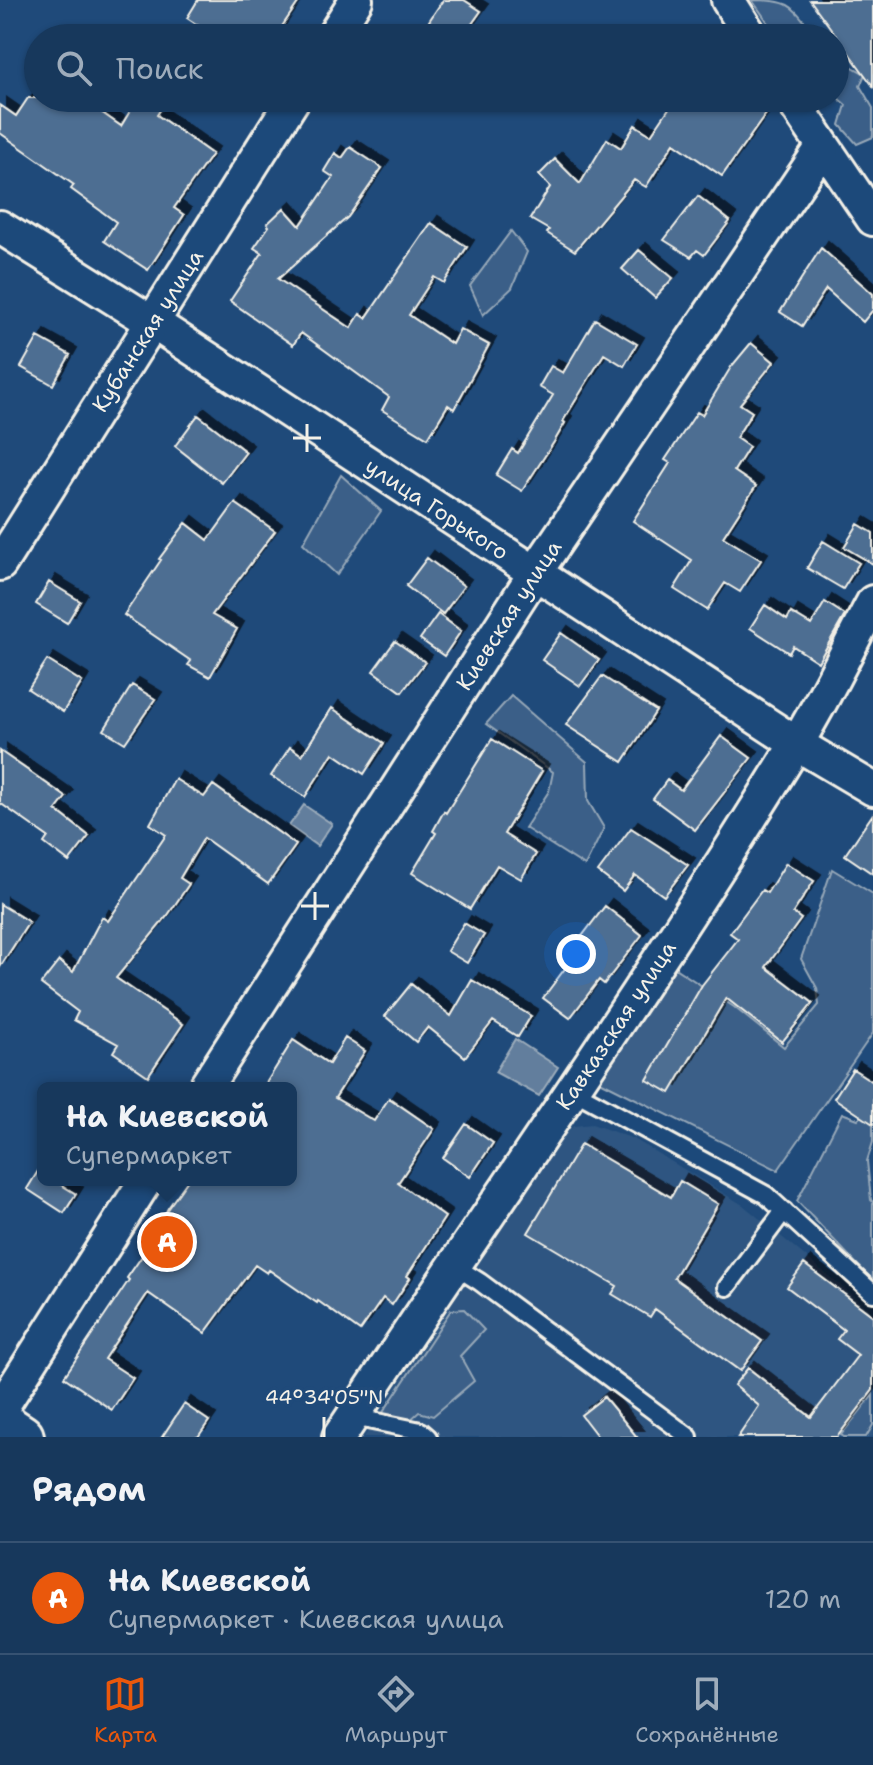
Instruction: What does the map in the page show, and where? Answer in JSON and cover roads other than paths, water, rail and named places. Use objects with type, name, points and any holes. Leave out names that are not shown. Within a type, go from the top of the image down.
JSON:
[{"type":"main road","points":[[0,1423],[21,1437]]},
{"type":"street","points":[[341,24],[356,0]]},
{"type":"street","points":[[728,0],[743,24]]},
{"type":"street","name":"Кубанская улица","points":[[0,564],[285,112]]},
{"type":"street","points":[[800,112],[873,219]]},
{"type":"street","name":"Киевская улица","points":[[209,1082],[535,573],[822,148]]},
{"type":"street","name":"улица Горького","points":[[0,227],[152,322],[797,744],[873,789]]},
{"type":"street","name":"Кавказская улица","points":[[346,1427],[453,1265],[574,1091],[797,744],[873,602]]},
{"type":"street","points":[[0,1410],[142,1186]]},
{"type":"lane","points":[[574,1091],[766,1195],[873,1293]]},
{"type":"lane","points":[[727,1287],[784,1211]]},
{"type":"lane","points":[[453,1265],[689,1437]]},
{"type":"lane","points":[[346,1427],[421,1431],[428,1437]]},
{"type":"place","name":"На Киевской","points":[[167,1242]]}]
